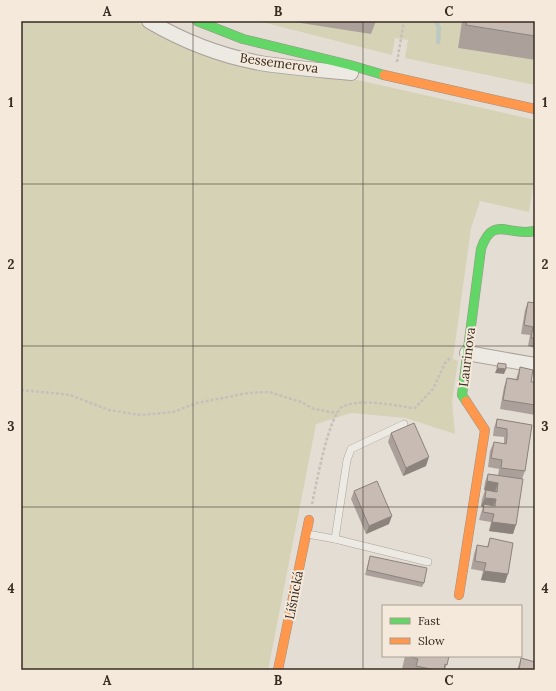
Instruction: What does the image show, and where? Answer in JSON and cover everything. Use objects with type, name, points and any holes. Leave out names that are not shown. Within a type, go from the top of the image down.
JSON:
[{"type":"street","name":"Bessemerova","points":[[149,21],[191,42],[228,56],[261,63],[391,77]]},
{"type":"street","name":"Bessemerova","points":[[202,22],[243,39],[350,65],[391,77],[535,109]]},
{"type":"street","points":[[191,42],[202,22]]},
{"type":"street","name":"Laurinova","points":[[459,595],[485,430],[462,395],[483,240],[494,229],[501,228],[524,233],[530,233],[535,230]]},
{"type":"street","points":[[467,353],[535,364]]},
{"type":"street","name":"Líšnická","points":[[278,670],[309,520]]},
{"type":"lane","points":[[335,539],[347,460],[351,449],[404,424]]},
{"type":"lane","points":[[306,534],[335,539],[428,562]]},
{"type":"path","points":[[400,47],[404,21]]},
{"type":"path","points":[[415,408],[433,389],[445,363],[453,355]]},
{"type":"path","points":[[21,390],[70,395],[109,410],[141,415],[173,412],[197,403],[248,393],[269,392],[301,402],[314,409],[337,413]]},
{"type":"shaded area","points":[[21,21],[135,21],[156,32],[344,77],[535,120],[535,174],[529,212],[480,201],[471,228],[453,359],[458,361],[452,401],[455,434],[406,418],[351,413],[316,424],[268,670],[21,670]]},
{"type":"shaded area","points":[[258,21],[462,21],[458,48],[535,60],[535,85],[405,58],[408,40],[395,38],[392,55]]},
{"type":"building","points":[[467,21],[535,21],[535,36],[466,25]]},
{"type":"building","points":[[528,302],[535,303],[535,338],[531,338],[533,327],[524,325]]},
{"type":"building","points":[[498,363],[506,364],[506,369],[497,368]]},
{"type":"building","points":[[520,367],[533,370],[531,382],[535,382],[535,405],[503,400],[507,378],[518,380]]},
{"type":"building","points":[[497,419],[532,425],[525,471],[501,468],[502,460],[491,458],[494,442],[506,444],[507,429],[496,427]]},
{"type":"building","points":[[414,423],[429,457],[406,468],[391,433]]},
{"type":"building","points":[[488,474],[523,479],[516,525],[492,522],[494,514],[483,512],[484,504],[495,506],[496,499],[485,498],[486,490],[497,492],[498,483],[487,481]]},
{"type":"building","points":[[377,481],[392,516],[369,526],[354,491]]},
{"type":"building","points":[[490,538],[513,543],[508,574],[484,571],[486,563],[475,561],[477,545],[488,547]]},
{"type":"building","points":[[370,556],[427,568],[424,583],[367,570]]},
{"type":"building","points":[[411,657],[449,657],[444,670],[435,670],[416,666],[418,659]]},
{"type":"building","points":[[521,658],[535,662],[535,670],[519,670]]},
{"type":"waterway","points":[[436,21],[439,28],[438,42]]},
{"type":"traffic: fast","points":[[197,21],[243,39],[350,65],[384,75]]},
{"type":"traffic: fast","points":[[466,401],[462,395],[481,249],[486,238],[491,232],[496,230],[502,229],[525,232],[535,231]]},
{"type":"traffic: slow","points":[[384,75],[535,109]]},
{"type":"traffic: slow","points":[[459,595],[485,430],[466,401]]},
{"type":"traffic: slow","points":[[278,670],[309,520]]}]
